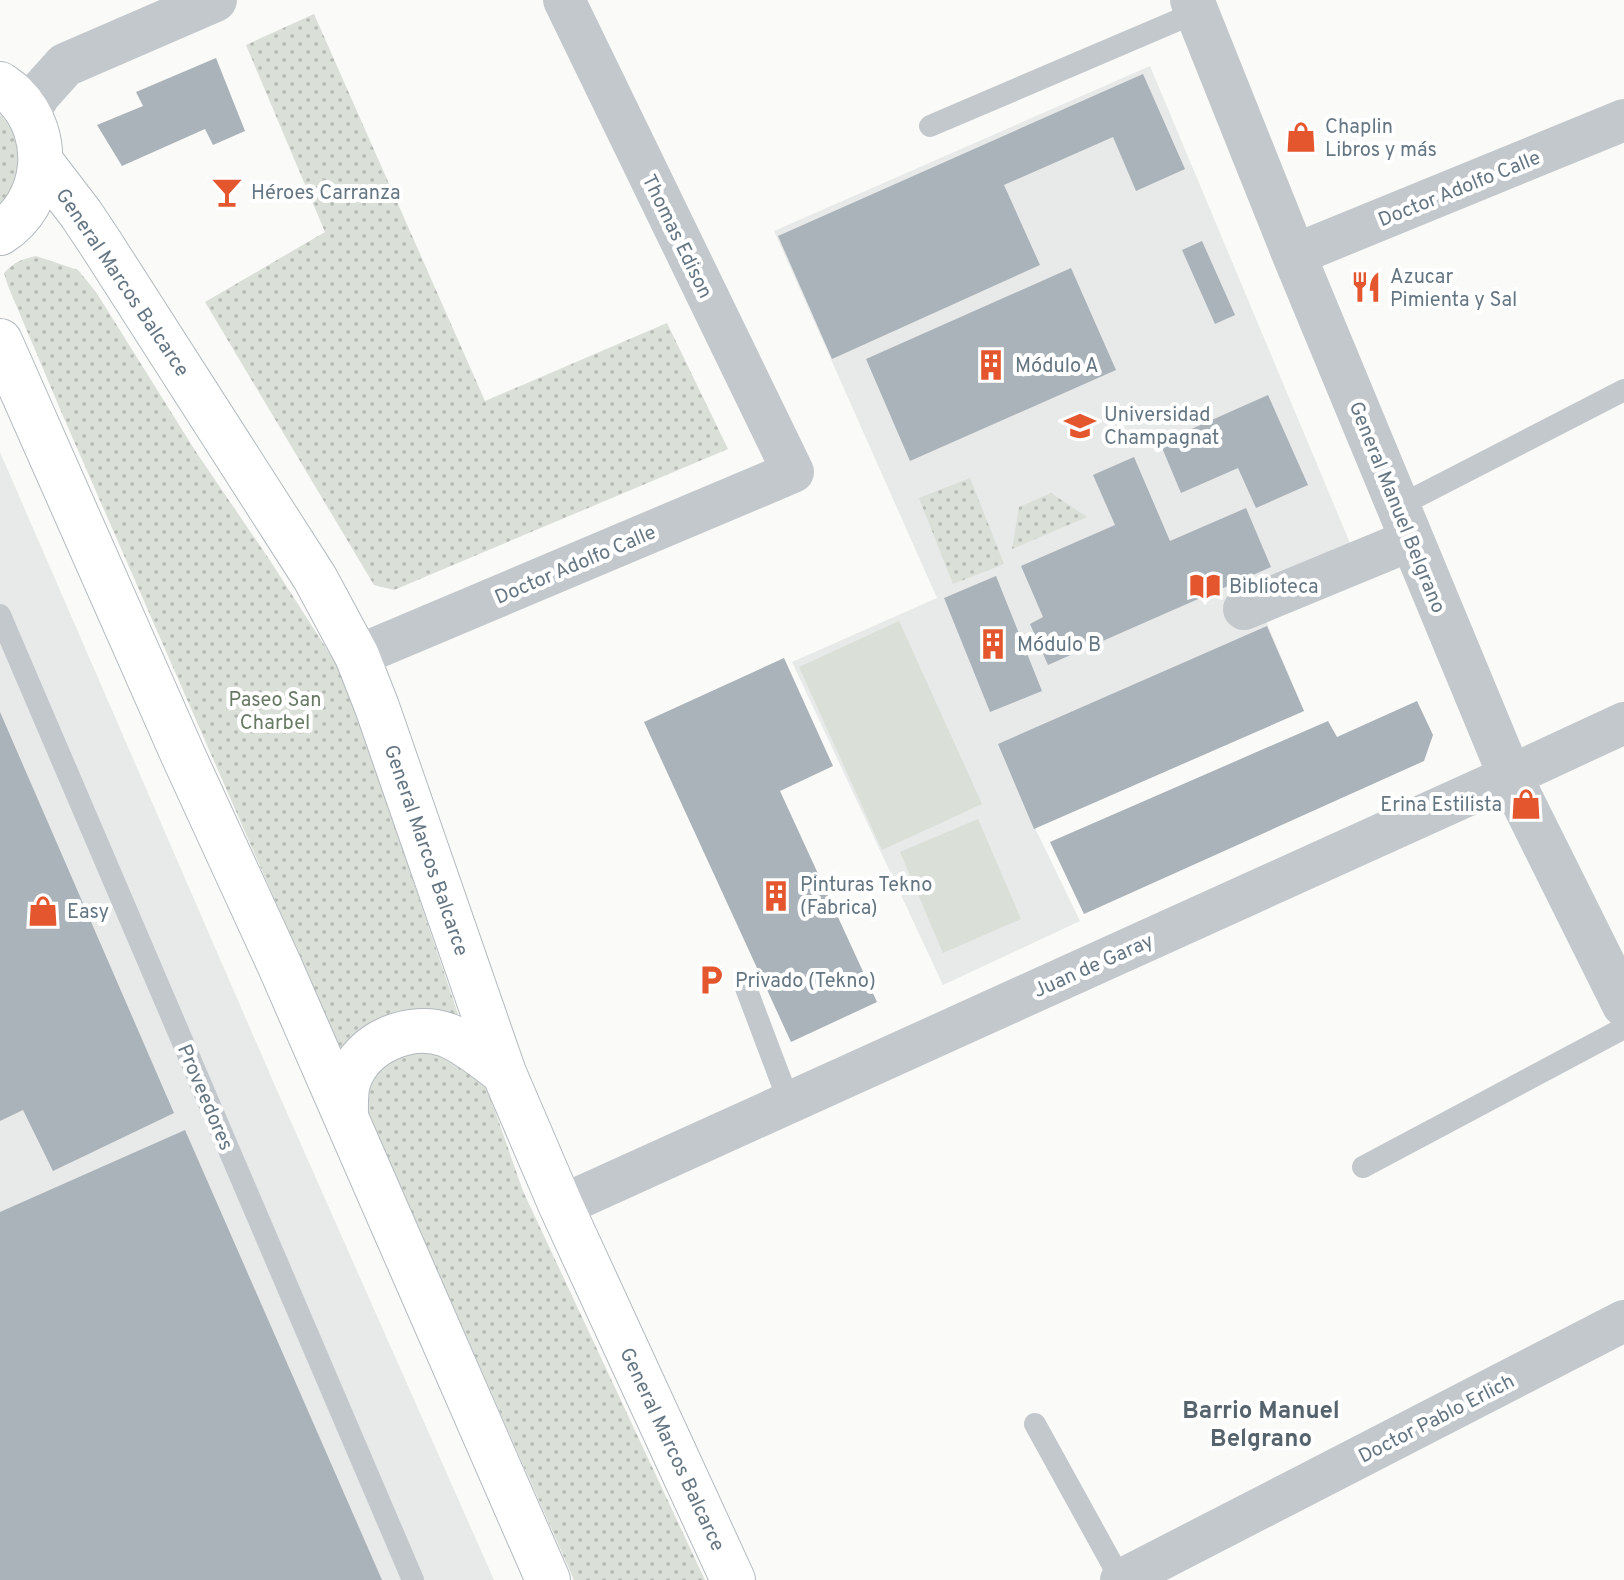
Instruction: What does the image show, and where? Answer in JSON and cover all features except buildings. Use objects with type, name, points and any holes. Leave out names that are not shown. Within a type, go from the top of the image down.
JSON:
[{"type":"main road","points":[[0,233],[22,213],[33,196],[42,163],[37,133],[14,99]]},
{"type":"main road","name":"General Marcos Balcarce","points":[[42,163],[101,244],[315,578],[357,656],[383,722],[504,1073],[561,1206],[733,1580]]},
{"type":"main road","points":[[0,341],[176,741],[279,964],[548,1580]]},
{"type":"main road","points":[[346,1117],[346,1093],[355,1066],[371,1047],[398,1036],[432,1031],[449,1036],[504,1073]]},
{"type":"street","points":[[14,99],[39,94],[65,65],[215,0]]},
{"type":"street","name":"Thomas Edison","points":[[564,0],[793,472]]},
{"type":"street","name":"General Manuel Belgrano","points":[[1194,6],[1510,776],[1624,1005]]},
{"type":"street","name":"Doctor Adolfo Calle","points":[[1294,255],[1624,120]]},
{"type":"street","name":"Doctor Adolfo Calle","points":[[357,656],[793,472]]},
{"type":"street","points":[[1244,609],[1404,524]]},
{"type":"street","name":"Juan de Garay","points":[[561,1206],[1624,723]]},
{"type":"street","name":"Doctor Pablo Erlich","points":[[1121,1580],[1624,1321]]},
{"type":"lane","points":[[930,126],[1194,6]]},
{"type":"lane","points":[[1404,524],[1624,390]]},
{"type":"lane","name":"Proveedores","points":[[0,615],[413,1580]]},
{"type":"lane","points":[[746,988],[789,1102]]},
{"type":"lane","points":[[1363,1167],[1624,1028]]},
{"type":"lane","points":[[1035,1424],[1121,1580]]},
{"type":"shaded area","name":"Universidad Champagnat","points":[[1150,66],[1350,543],[1252,588],[1304,711],[1035,828],[1080,921],[943,985],[792,662],[937,598],[774,231]]},
{"type":"shaded area","points":[[0,452],[276,1088],[494,1580],[0,1580]]},
{"type":"green space","points":[[314,14],[485,401],[667,323],[728,449],[394,590],[374,585],[205,302],[325,232],[246,45]]},
{"type":"green space","points":[[0,114],[15,138],[20,166],[15,185],[0,206]]},
{"type":"green space","name":"Paseo San Charbel","points":[[36,256],[78,270],[96,292],[196,452],[337,665],[352,699],[459,1017],[345,1053],[340,1049],[8,286],[4,273],[18,262]]},
{"type":"green space","points":[[970,478],[1004,564],[953,584],[919,498]]},
{"type":"green space","points":[[1051,493],[1087,517],[1012,549],[1019,507]]},
{"type":"green space","points":[[899,621],[982,804],[882,850],[799,667]]},
{"type":"green space","points":[[978,819],[1021,919],[943,953],[900,852]]},
{"type":"green space","points":[[408,1045],[477,1067],[523,1191],[705,1580],[574,1580],[364,1104],[363,1073]]},
{"type":"place","name":"Chaplin Libros y más","points":[[1301,137]]},
{"type":"place","name":"Héroes Carranza","points":[[227,192]]},
{"type":"place","name":"Azucar Pimienta y Sal","points":[[1366,287]]},
{"type":"place","name":"Módulo A","points":[[991,365]]},
{"type":"place","name":"Universidad Champagnat","points":[[1080,426]]},
{"type":"place","name":"Biblioteca","points":[[1205,586]]},
{"type":"place","name":"Módulo B","points":[[993,644]]},
{"type":"place","name":"Erina Estilista","points":[[1526,804]]},
{"type":"place","name":"Pinturas Tekno (Fabrica)","points":[[776,896]]},
{"type":"place","name":"Easy","points":[[43,911]]},
{"type":"place","name":"Privado (Tekno)","points":[[711,980]]},
{"type":"district","name":"Barrio Manuel Belgrano","points":[[1261,1424]]}]
